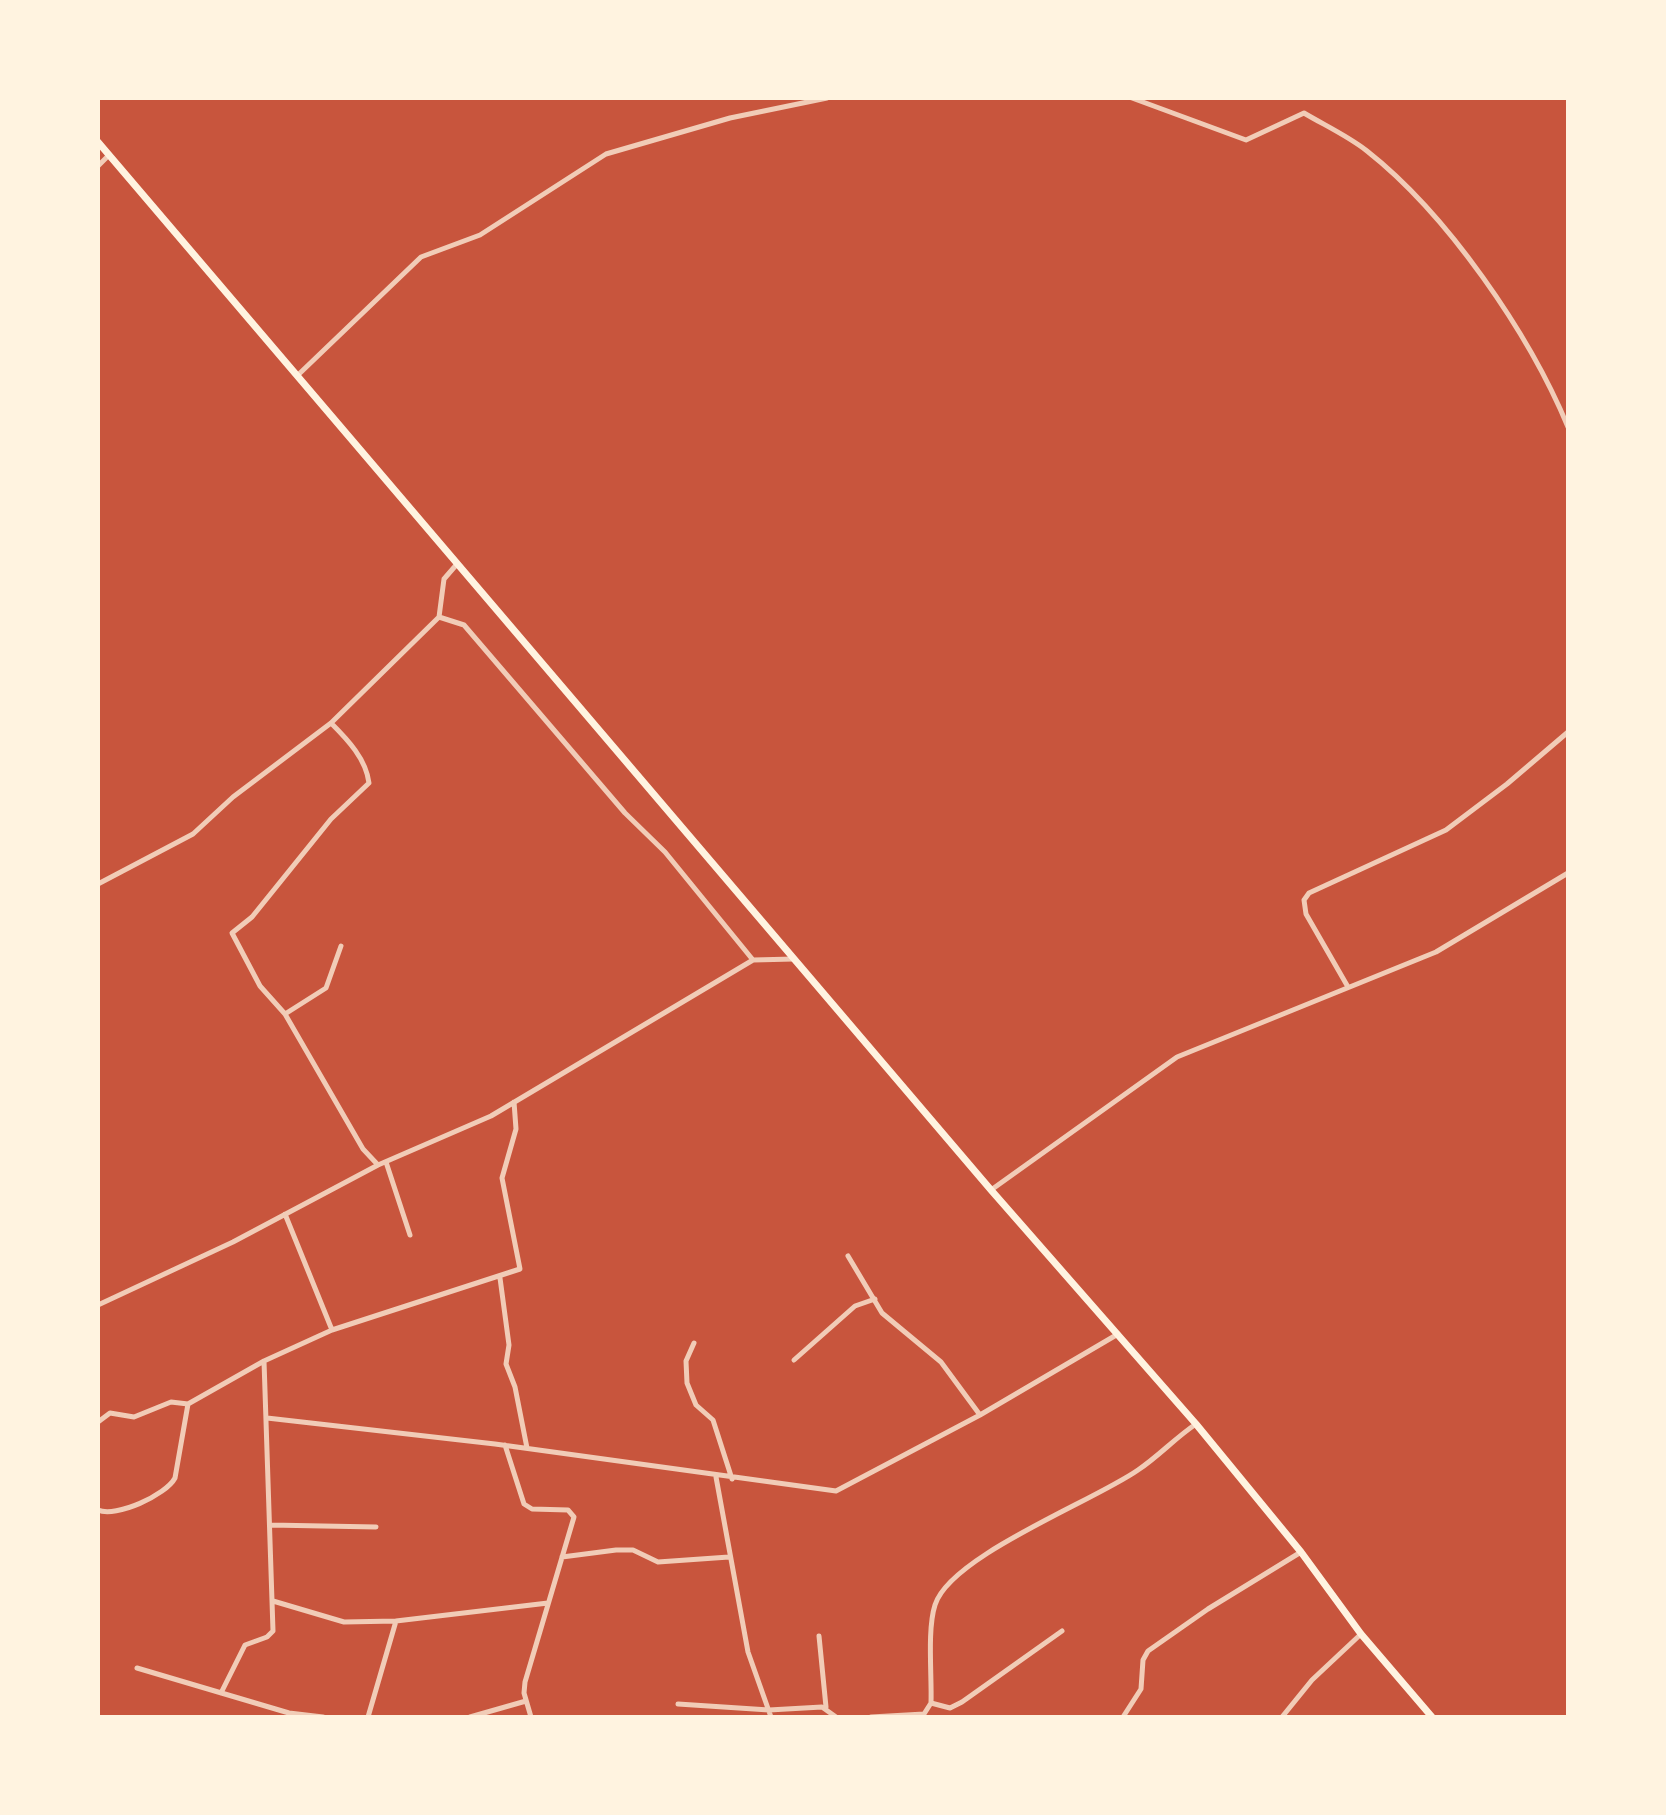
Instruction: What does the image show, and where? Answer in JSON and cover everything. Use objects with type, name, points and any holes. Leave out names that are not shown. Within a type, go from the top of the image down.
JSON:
[{"type":"main road","points":[[98,142],[299,374],[991,1190],[1196,1424],[1428,1715]]},
{"type":"street","points":[[299,374],[421,257],[480,235],[606,154],[730,118],[827,98]]},
{"type":"street","points":[[1132,98],[1246,140],[1304,113],[1366,151],[1442,222],[1550,384],[1568,427]]},
{"type":"street","points":[[98,166],[109,155]]},
{"type":"street","points":[[98,884],[193,834],[233,797],[331,723],[439,617],[444,579],[457,564]]},
{"type":"street","points":[[439,617],[464,625],[625,813],[665,852],[753,960]]},
{"type":"street","points":[[331,723],[357,752],[368,772],[369,783],[331,819],[252,917],[232,933],[260,986],[285,1014],[363,1149],[378,1165]]},
{"type":"street","points":[[1348,987],[1306,914],[1304,900],[1309,893],[1446,830],[1568,732]]},
{"type":"street","points":[[991,1190],[1177,1057],[1436,952],[1568,873]]},
{"type":"street","points":[[285,1014],[326,988],[341,946]]},
{"type":"street","points":[[98,1305],[378,1165],[514,1102],[753,960],[794,959]]},
{"type":"street","points":[[98,1422],[110,1413],[134,1417],[171,1402],[188,1404],[264,1361],[332,1330],[520,1269],[502,1178],[516,1129],[514,1102]]},
{"type":"street","points":[[386,1162],[410,1235]]},
{"type":"street","points":[[285,1214],[332,1330]]},
{"type":"street","points":[[848,1256],[889,1321],[941,1362],[980,1415]]},
{"type":"street","points":[[500,1278],[509,1345],[506,1364],[515,1387],[527,1448]]},
{"type":"street","points":[[794,1360],[855,1306],[875,1299]]},
{"type":"street","points":[[267,1418],[505,1445],[716,1477],[836,1491],[980,1415],[1118,1334]]},
{"type":"street","points":[[694,1343],[686,1361],[687,1383],[696,1405],[713,1420],[732,1479]]},
{"type":"street","points":[[221,1693],[245,1645],[267,1637],[273,1631],[264,1361]]},
{"type":"street","points":[[98,1510],[114,1513],[169,1489],[175,1478],[188,1404]]},
{"type":"street","points":[[871,1717],[924,1714],[931,1703],[935,1606],[942,1590],[958,1575],[1034,1526],[1138,1470],[1196,1424]]},
{"type":"street","points":[[505,1445],[524,1504],[532,1509],[563,1509],[572,1513],[525,1682],[531,1717]]},
{"type":"street","points":[[716,1477],[748,1652],[771,1717]]},
{"type":"street","points":[[270,1525],[376,1527]]},
{"type":"street","points":[[562,1557],[616,1550],[633,1550],[658,1562],[729,1557]]},
{"type":"street","points":[[1123,1717],[1141,1689],[1143,1660],[1148,1651],[1208,1609],[1301,1552]]},
{"type":"street","points":[[273,1601],[344,1622],[396,1621],[548,1603]]},
{"type":"street","points":[[368,1717],[396,1621]]},
{"type":"street","points":[[931,1703],[950,1708],[962,1702],[1062,1631]]},
{"type":"street","points":[[1282,1717],[1312,1680],[1361,1634]]},
{"type":"street","points":[[819,1636],[826,1708],[836,1717]]},
{"type":"street","points":[[137,1668],[289,1713],[323,1717]]},
{"type":"street","points":[[470,1717],[526,1701]]},
{"type":"street","points":[[678,1704],[769,1710],[826,1708]]}]
